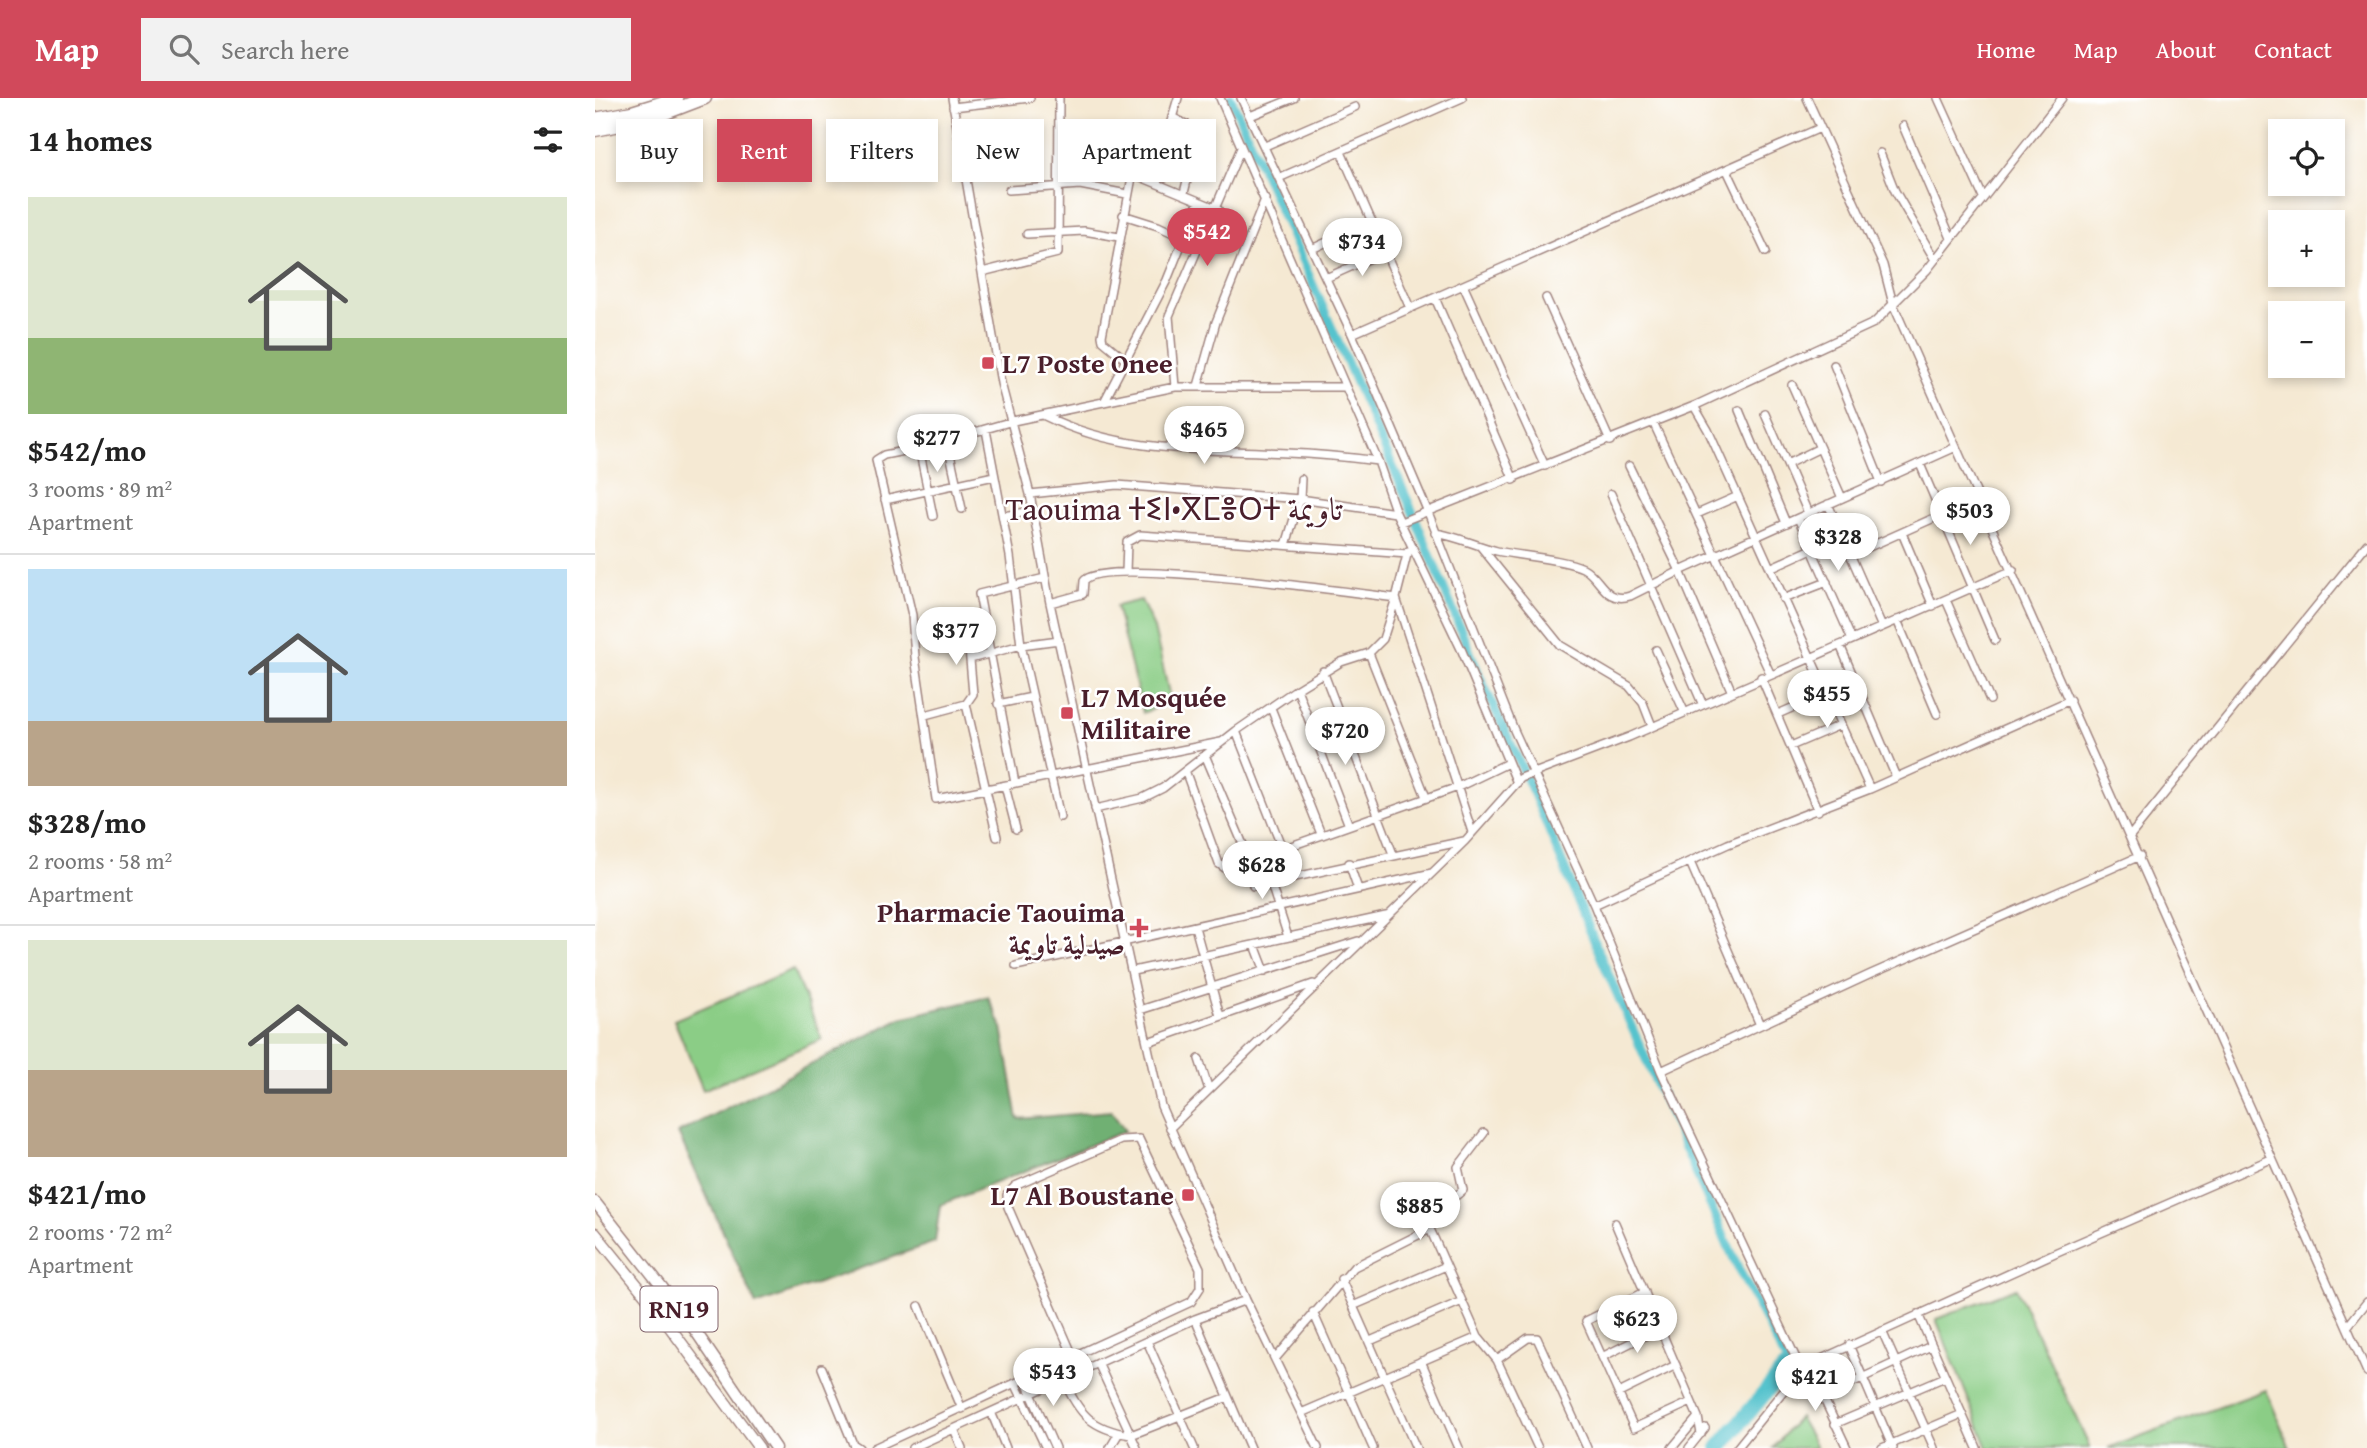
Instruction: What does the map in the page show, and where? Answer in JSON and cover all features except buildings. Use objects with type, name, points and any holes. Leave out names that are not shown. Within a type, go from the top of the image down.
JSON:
[{"type":"highway","points":[[595,119],[632,113],[677,98]]},
{"type":"highway","points":[[595,130],[650,118],[705,98]]},
{"type":"main road","name":"RN19","points":[[595,1202],[688,1320],[775,1448]]},
{"type":"main road","name":"RN19","points":[[595,1233],[655,1307],[759,1448]]},
{"type":"street","points":[[952,98],[1001,383],[1030,494],[1050,603],[1133,971],[1154,1080],[1170,1128],[1246,1300],[1318,1448]]},
{"type":"street","points":[[953,107],[1030,98]]},
{"type":"street","points":[[1059,98],[1059,119]]},
{"type":"street","points":[[1178,98],[1172,117],[1199,131],[1184,193]]},
{"type":"street","points":[[1220,98],[1378,461],[1396,513],[1405,521],[1411,543],[1462,651],[1508,764],[1519,780]]},
{"type":"street","points":[[1241,98],[1281,177],[1352,334],[1428,512],[1514,730],[1594,905],[1661,1071],[1847,1448]]},
{"type":"street","points":[[1250,116],[1294,98]]},
{"type":"street","points":[[1281,177],[1462,98]]},
{"type":"street","points":[[1807,98],[1883,265],[1893,304],[2367,1372]]},
{"type":"street","points":[[1938,98],[1983,197]]},
{"type":"street","points":[[1405,521],[1514,480],[1694,406],[1874,323],[1935,260],[2062,98]]},
{"type":"street","points":[[1265,146],[1356,107]]},
{"type":"street","points":[[1903,126],[1951,238]]},
{"type":"street","points":[[1352,334],[1464,287],[1820,128]]},
{"type":"street","points":[[1175,387],[1169,316],[1218,209],[1241,148]]},
{"type":"street","points":[[1341,152],[1410,308]]},
{"type":"street","points":[[1880,153],[1895,191],[1935,260]]},
{"type":"street","points":[[1727,170],[1766,252]]},
{"type":"street","points":[[982,272],[1056,255],[1059,231],[1058,182]]},
{"type":"street","points":[[1126,360],[1103,341],[1102,336],[1122,215],[1130,182]]},
{"type":"street","points":[[1156,182],[1218,209]]},
{"type":"street","points":[[1009,190],[1058,185],[1095,186],[1127,194]]},
{"type":"street","points":[[1198,386],[1216,323],[1265,199]]},
{"type":"street","points":[[1105,400],[1176,259],[1182,237],[1199,201]]},
{"type":"street","points":[[1122,215],[1201,246]]},
{"type":"street","points":[[1314,248],[1372,221]]},
{"type":"street","points":[[1027,234],[1084,231],[1119,237]]},
{"type":"street","points":[[1326,278],[1386,251]]},
{"type":"street","points":[[1176,259],[1191,268]]},
{"type":"street","points":[[1464,287],[1545,466]]},
{"type":"street","points":[[1435,298],[1514,480]]},
{"type":"street","points":[[1546,298],[1610,441]]},
{"type":"street","points":[[1833,365],[1881,482]]},
{"type":"street","points":[[1792,385],[1842,498]]},
{"type":"street","points":[[1221,743],[936,799],[912,615],[876,460],[884,455],[919,448],[1013,421],[1175,387],[1344,387]]},
{"type":"street","points":[[1694,406],[1738,496],[1870,789]]},
{"type":"street","points":[[1739,410],[1786,523]]},
{"type":"street","points":[[1765,414],[1808,513]]},
{"type":"street","points":[[1044,415],[1082,432],[1159,447],[1378,461]]},
{"type":"street","points":[[1653,422],[1770,673]]},
{"type":"street","points":[[986,430],[1003,516],[1021,645],[1060,817]]},
{"type":"street","points":[[947,440],[962,509]]},
{"type":"street","points":[[1435,533],[1454,536],[1481,547],[1584,569],[1603,590],[1622,598],[1956,447]]},
{"type":"street","points":[[919,448],[933,516]]},
{"type":"street","points":[[1787,464],[1820,448]]},
{"type":"street","points":[[1920,464],[1994,640]]},
{"type":"street","points":[[1629,466],[1680,571],[1731,690]]},
{"type":"street","points":[[885,500],[994,476]]},
{"type":"street","points":[[1286,545],[1300,499],[1301,479]]},
{"type":"street","points":[[1030,494],[1117,485],[1300,499],[1396,513]]},
{"type":"street","points":[[1611,494],[1702,703]]},
{"type":"street","points":[[1697,514],[1738,496]]},
{"type":"street","points":[[1851,555],[1979,498]]},
{"type":"street","points":[[1828,504],[1882,627]]},
{"type":"street","points":[[1003,516],[1032,510]]},
{"type":"street","points":[[1798,518],[1852,640]]},
{"type":"street","points":[[1902,533],[1933,606]]},
{"type":"street","points":[[1126,572],[1127,542],[1140,535],[1408,554]]},
{"type":"street","points":[[1095,809],[1143,798],[1186,773],[1235,731],[1323,671],[1369,653],[1384,639],[1411,543]]},
{"type":"street","points":[[2130,836],[2367,544]]},
{"type":"street","points":[[1481,547],[1560,645],[1629,686],[1643,703],[1652,726]]},
{"type":"street","points":[[1770,568],[1812,549]]},
{"type":"street","points":[[1170,1128],[1317,982],[1433,873],[1519,780],[1652,726],[2013,570]]},
{"type":"street","points":[[1050,603],[1083,594],[1084,580],[1092,574],[1126,572],[1257,581],[1396,598]]},
{"type":"street","points":[[1015,783],[978,594],[1045,578]]},
{"type":"street","points":[[1783,599],[1827,582]]},
{"type":"street","points":[[1396,598],[1472,832]]},
{"type":"street","points":[[1946,600],[1990,700]]},
{"type":"street","points":[[1897,620],[1937,714]]},
{"type":"street","points":[[913,636],[962,629],[968,637],[973,694],[967,704],[997,837]]},
{"type":"street","points":[[970,659],[1021,645],[1059,640]]},
{"type":"street","points":[[1840,645],[1896,777]]},
{"type":"street","points":[[1656,650],[1684,711]]},
{"type":"street","points":[[1369,653],[1426,797]]},
{"type":"street","points":[[1323,671],[1393,854]]},
{"type":"street","points":[[1761,677],[1818,811]]},
{"type":"street","points":[[1297,689],[1348,824]]},
{"type":"street","points":[[1778,714],[1826,693]]},
{"type":"street","points":[[998,704],[1032,697]]},
{"type":"street","points":[[1594,905],[1728,844],[1818,811],[2070,700]]},
{"type":"street","points":[[925,715],[967,704]]},
{"type":"street","points":[[1271,708],[1321,834]]},
{"type":"street","points":[[1791,746],[1840,725]]},
{"type":"street","points":[[1235,731],[1282,848]]},
{"type":"street","points":[[1205,755],[1250,861]]},
{"type":"street","points":[[1186,773],[1220,867],[1226,869],[1458,786],[1508,764]]},
{"type":"street","points":[[1005,786],[1016,829]]},
{"type":"street","points":[[1253,886],[1349,863],[1465,841]]},
{"type":"street","points":[[1262,856],[1288,937]]},
{"type":"street","points":[[1661,1071],[2140,856]]},
{"type":"street","points":[[1690,862],[1760,1025]]},
{"type":"street","points":[[1349,863],[1358,889]]},
{"type":"street","points":[[1016,966],[1433,873]]},
{"type":"street","points":[[1133,971],[1387,916]]},
{"type":"street","points":[[1195,927],[1220,1016]]},
{"type":"street","points":[[1140,1010],[1362,940]]},
{"type":"street","points":[[1255,945],[1265,971]]},
{"type":"street","points":[[1148,1042],[1317,982]]},
{"type":"street","points":[[1199,1059],[1209,1090]]},
{"type":"street","points":[[1484,1133],[1458,1167],[1463,1190],[1431,1216],[1430,1230],[1478,1337],[1497,1360],[1538,1448]]},
{"type":"street","points":[[874,1448],[1016,1385],[1191,1302],[1201,1288],[1200,1268],[1139,1139],[1121,1140],[1015,1186],[1007,1195],[1008,1207],[1073,1356]]},
{"type":"street","points":[[1737,1448],[1805,1367],[1918,1314],[2271,1159]]},
{"type":"street","points":[[1615,1223],[1703,1431],[1689,1448]]},
{"type":"street","points":[[1275,1359],[1341,1279],[1365,1259],[1430,1230]]},
{"type":"street","points":[[1355,1305],[1446,1266]]},
{"type":"street","points":[[1341,1279],[1355,1305],[1416,1448]]},
{"type":"street","points":[[1644,1292],[1586,1321],[1634,1428],[1691,1402]]},
{"type":"street","points":[[912,1448],[1195,1319],[1246,1300]]},
{"type":"street","points":[[1370,1341],[1462,1301]]},
{"type":"street","points":[[2347,1327],[2367,1302]]},
{"type":"street","points":[[919,1306],[962,1409]]},
{"type":"street","points":[[1313,1312],[1373,1448]]},
{"type":"street","points":[[1918,1314],[1962,1414],[1973,1447]]},
{"type":"street","points":[[1195,1319],[1250,1448]]},
{"type":"street","points":[[1602,1357],[1660,1328]]},
{"type":"street","points":[[1882,1331],[1934,1448]]},
{"type":"street","points":[[1301,1413],[1478,1337]]},
{"type":"street","points":[[1497,1360],[1528,1338],[1537,1338],[1587,1448]]},
{"type":"street","points":[[1147,1341],[1194,1448]]},
{"type":"street","points":[[1849,1345],[1892,1446]]},
{"type":"street","points":[[1822,1396],[1931,1346]]},
{"type":"street","points":[[1421,1360],[1459,1448]]},
{"type":"street","points":[[1098,1363],[1137,1448]]},
{"type":"street","points":[[1619,1393],[1676,1365]]},
{"type":"street","points":[[822,1368],[853,1444],[859,1448]]},
{"type":"street","points":[[1835,1424],[1945,1377]]},
{"type":"street","points":[[1063,1379],[1082,1416],[1131,1436],[1228,1397]]},
{"type":"street","points":[[1025,1380],[1027,1396],[1047,1448]]},
{"type":"street","points":[[1016,1385],[1027,1396],[1055,1448]]},
{"type":"street","points":[[991,1412],[1006,1448]]},
{"type":"street","points":[[1882,1448],[1962,1414]]},
{"type":"street","points":[[1672,1448],[1698,1417]]},
{"type":"street","points":[[954,1429],[962,1448]]},
{"type":"street","points":[[1111,1448],[1119,1433]]},
{"type":"green space","points":[[1141,600],[1154,628],[1171,702],[1143,713],[1116,606]]},
{"type":"green space","points":[[793,970],[822,1039],[703,1090],[674,1020]]},
{"type":"green space","points":[[988,997],[1002,1027],[1018,1119],[1111,1111],[1125,1131],[940,1205],[935,1242],[756,1305],[678,1133],[901,1018]]},
{"type":"green space","points":[[2016,1288],[2090,1448],[1988,1448],[1936,1319]]},
{"type":"green space","points":[[2266,1390],[2290,1448],[2108,1448]]},
{"type":"green space","points":[[1799,1417],[1817,1448],[1773,1448]]},
{"type":"waterway","points":[[1231,98],[1411,508],[1481,679],[1534,794],[1603,962],[1738,1268],[1790,1368],[1784,1370]]},
{"type":"waterway","points":[[1719,1448],[1784,1370]]},
{"type":"place","name":"L7 Poste Onee","points":[[988,363]]},
{"type":"place","name":"L7 Mosquée Militaire","points":[[1067,713]]},
{"type":"place","name":"Pharmacie Taouima صيدلية تاويمة","points":[[1139,928]]},
{"type":"place","name":"L7 Al Boustane","points":[[1188,1195]]},
{"type":"district","name":"Taouima ⵜⵉⵏ•ⴳⵎⴻⵔⵜ تاويمة","points":[[1174,509]]}]
